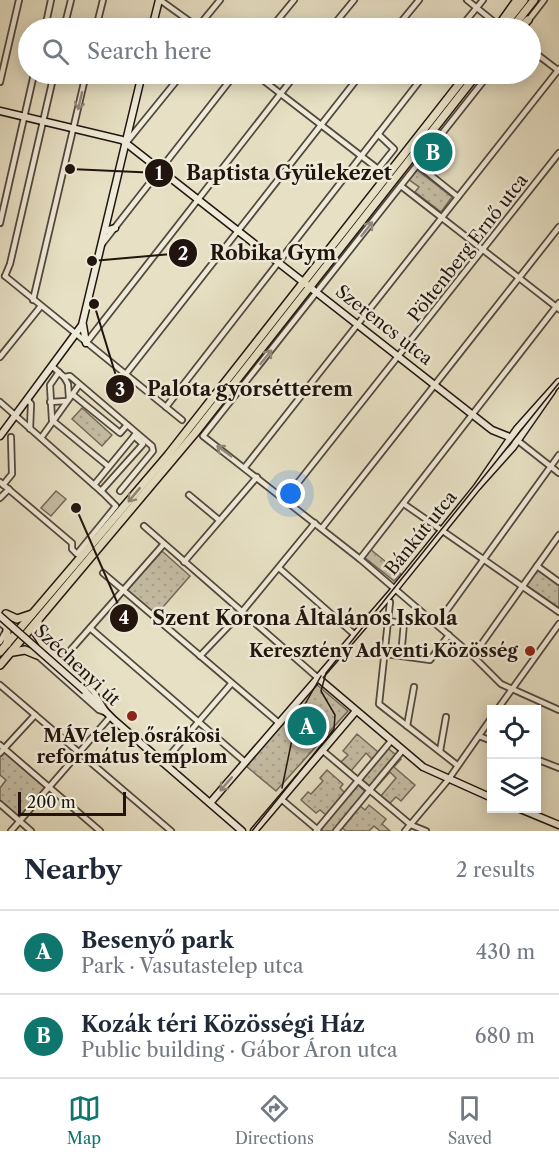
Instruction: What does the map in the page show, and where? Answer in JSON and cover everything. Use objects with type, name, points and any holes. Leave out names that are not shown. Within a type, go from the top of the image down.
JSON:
[{"type":"main road","points":[[504,18],[517,0]]},
{"type":"main road","points":[[510,18],[524,0]]},
{"type":"main road","points":[[520,18],[534,0]]},
{"type":"main road","points":[[4,643],[34,612],[168,455],[459,84]]},
{"type":"main road","points":[[0,665],[159,478],[469,84]]},
{"type":"main road","points":[[2,613],[21,618],[34,612]]},
{"type":"main road","points":[[39,620],[36,633],[45,647]]},
{"type":"main road","points":[[0,652],[7,629]]},
{"type":"main road","points":[[10,653],[25,650],[37,655]]},
{"type":"street","points":[[0,82],[19,0]]},
{"type":"street","points":[[47,18],[51,0]]},
{"type":"street","points":[[66,18],[70,0]]},
{"type":"street","points":[[98,18],[103,0]]},
{"type":"street","points":[[154,18],[159,0],[184,18]]},
{"type":"street","points":[[206,18],[220,0]]},
{"type":"street","points":[[279,18],[294,0]]},
{"type":"street","points":[[339,18],[354,0]]},
{"type":"street","points":[[404,18],[419,0]]},
{"type":"street","points":[[467,0],[489,18]]},
{"type":"street","points":[[468,18],[483,0]]},
{"type":"street","points":[[530,18],[544,0]]},
{"type":"street","points":[[245,467],[559,70],[541,56]]},
{"type":"street","points":[[0,223],[32,84]]},
{"type":"street","points":[[51,84],[10,264],[2,277],[182,420]]},
{"type":"street","points":[[33,300],[84,84]]},
{"type":"street","points":[[111,230],[107,223],[140,84]]},
{"type":"street","points":[[126,143],[174,84]]},
{"type":"street","points":[[0,436],[77,335],[82,325],[102,245],[111,230],[227,84]]},
{"type":"street","points":[[268,84],[378,169],[394,148],[378,134]]},
{"type":"street","points":[[86,343],[288,84]]},
{"type":"street","points":[[125,375],[353,84]]},
{"type":"street","points":[[166,407],[417,84]]},
{"type":"street","points":[[481,84],[203,436],[360,559],[437,624],[501,684],[559,710]]},
{"type":"street","name":"Szerencs utca","points":[[0,111],[126,143],[492,430],[514,439],[559,473]]},
{"type":"street","points":[[131,122],[134,127],[140,127]]},
{"type":"street","name":"Pöltenberg Ernő utca","points":[[285,499],[559,153]]},
{"type":"street","points":[[417,164],[458,197]]},
{"type":"street","points":[[360,559],[558,307],[518,279],[401,186]]},
{"type":"street","points":[[322,528],[559,227]]},
{"type":"street","points":[[0,357],[41,306]]},
{"type":"street","points":[[82,325],[86,343]]},
{"type":"street","points":[[53,368],[68,384],[69,398]]},
{"type":"street","points":[[105,494],[112,480],[143,444],[127,425],[70,376],[62,375],[50,385],[50,402],[54,422],[108,469],[112,480]]},
{"type":"street","name":"Bánkút utca","points":[[210,803],[356,636],[477,487],[484,483],[514,439],[559,382]]},
{"type":"street","points":[[41,438],[79,385]]},
{"type":"street","points":[[50,402],[69,398],[120,433],[127,425]]},
{"type":"street","points":[[27,400],[31,404],[30,429]]},
{"type":"street","points":[[0,402],[116,506],[77,554],[72,549],[72,543],[2,483],[12,474],[11,437]]},
{"type":"street","points":[[94,485],[135,435]]},
{"type":"street","points":[[120,491],[153,451],[152,446],[135,435]]},
{"type":"street","points":[[437,624],[559,455]]},
{"type":"street","points":[[184,562],[257,477]]},
{"type":"street","points":[[0,498],[9,489]]},
{"type":"street","points":[[189,495],[219,520]]},
{"type":"street","points":[[404,504],[559,612]]},
{"type":"street","points":[[200,656],[241,613],[315,523]]},
{"type":"street","points":[[144,526],[241,613],[402,751],[423,767],[487,796]]},
{"type":"street","points":[[473,656],[559,535]]},
{"type":"street","points":[[61,661],[164,545]]},
{"type":"street","points":[[537,566],[559,582]]},
{"type":"street","points":[[279,568],[356,636]]},
{"type":"street","points":[[103,573],[279,723]]},
{"type":"street","points":[[390,602],[379,704],[457,765]]},
{"type":"street","points":[[2,613],[0,621],[7,629]]},
{"type":"street","name":"Széchenyi út","points":[[2,613],[109,715],[243,831]]},
{"type":"street","points":[[388,621],[405,623],[401,656]]},
{"type":"street","points":[[500,705],[559,624]]},
{"type":"street","points":[[90,628],[245,762]]},
{"type":"street","points":[[384,654],[430,660],[449,635]]},
{"type":"street","points":[[45,647],[93,691],[109,715],[99,710],[37,655],[38,648],[45,647]]},
{"type":"street","points":[[327,670],[328,686]]},
{"type":"street","points":[[163,763],[231,684]]},
{"type":"street","points":[[0,685],[171,831]]},
{"type":"street","points":[[407,726],[414,687]]},
{"type":"street","points":[[254,831],[356,711]]},
{"type":"street","points":[[35,715],[1,749],[100,831]]},
{"type":"street","points":[[11,831],[109,715]]},
{"type":"street","points":[[440,751],[446,717]]},
{"type":"street","points":[[405,831],[448,780],[487,724]]},
{"type":"street","points":[[479,736],[487,739]]},
{"type":"street","points":[[281,799],[317,830],[391,741]]},
{"type":"street","points":[[322,750],[411,825],[426,831]]},
{"type":"street","points":[[336,831],[402,751]]},
{"type":"street","points":[[541,761],[559,768]]},
{"type":"street","points":[[0,804],[31,831]]},
{"type":"street","points":[[530,813],[559,825]]},
{"type":"shaded area","points":[[416,169],[452,197],[441,212],[415,192],[419,187],[408,179]]},
{"type":"shaded area","points":[[82,408],[112,435],[102,446],[72,419]]},
{"type":"shaded area","points":[[56,491],[66,499],[51,516],[41,508]]},
{"type":"shaded area","points":[[370,549],[401,574],[394,581],[364,557]]},
{"type":"shaded area","points":[[162,551],[190,576],[156,615],[127,590]]},
{"type":"shaded area","points":[[538,569],[559,583],[559,608],[526,585]]},
{"type":"shaded area","points":[[316,684],[348,711],[276,791],[246,766]]},
{"type":"shaded area","points":[[357,734],[378,752],[384,745],[401,759],[394,767],[415,785],[401,801],[396,797],[390,803],[381,796],[396,778],[390,772],[374,790],[358,776],[372,759],[366,753],[351,771],[341,762],[348,755],[343,751]]},
{"type":"shaded area","points":[[4,750],[47,787],[20,819],[0,802],[0,788],[6,780],[0,775],[0,754]]},
{"type":"shaded area","points":[[327,770],[343,784],[340,788],[345,793],[354,782],[368,794],[359,805],[365,810],[369,805],[386,819],[382,824],[390,831],[380,831],[374,826],[369,831],[346,831],[341,827],[337,831],[323,831],[317,826],[326,815],[320,810],[316,813],[301,800],[308,792],[311,794],[323,781],[320,778]]},
{"type":"tram line","points":[[252,831],[334,729],[335,715],[321,691],[326,673],[559,383]]},
{"type":"tram line","points":[[282,788],[296,720],[321,676]]},
{"type":"place","name":"Kozák téri Közösségi Ház","points":[[433,152]]},
{"type":"place","name":"Baptista Gyülekezet","points":[[70,169]]},
{"type":"place","name":"Robika Gym","points":[[92,261]]},
{"type":"place","name":"Palota gyorsétterem","points":[[94,304]]},
{"type":"place","name":"Szent Korona Általános Iskola","points":[[76,508]]},
{"type":"place","name":"Keresztény Adventi Közösség","points":[[530,651]]},
{"type":"place","name":"MÁV telep ősrákosi református templom","points":[[132,716]]},
{"type":"place","name":"Besenyő park","points":[[307,726]]}]
